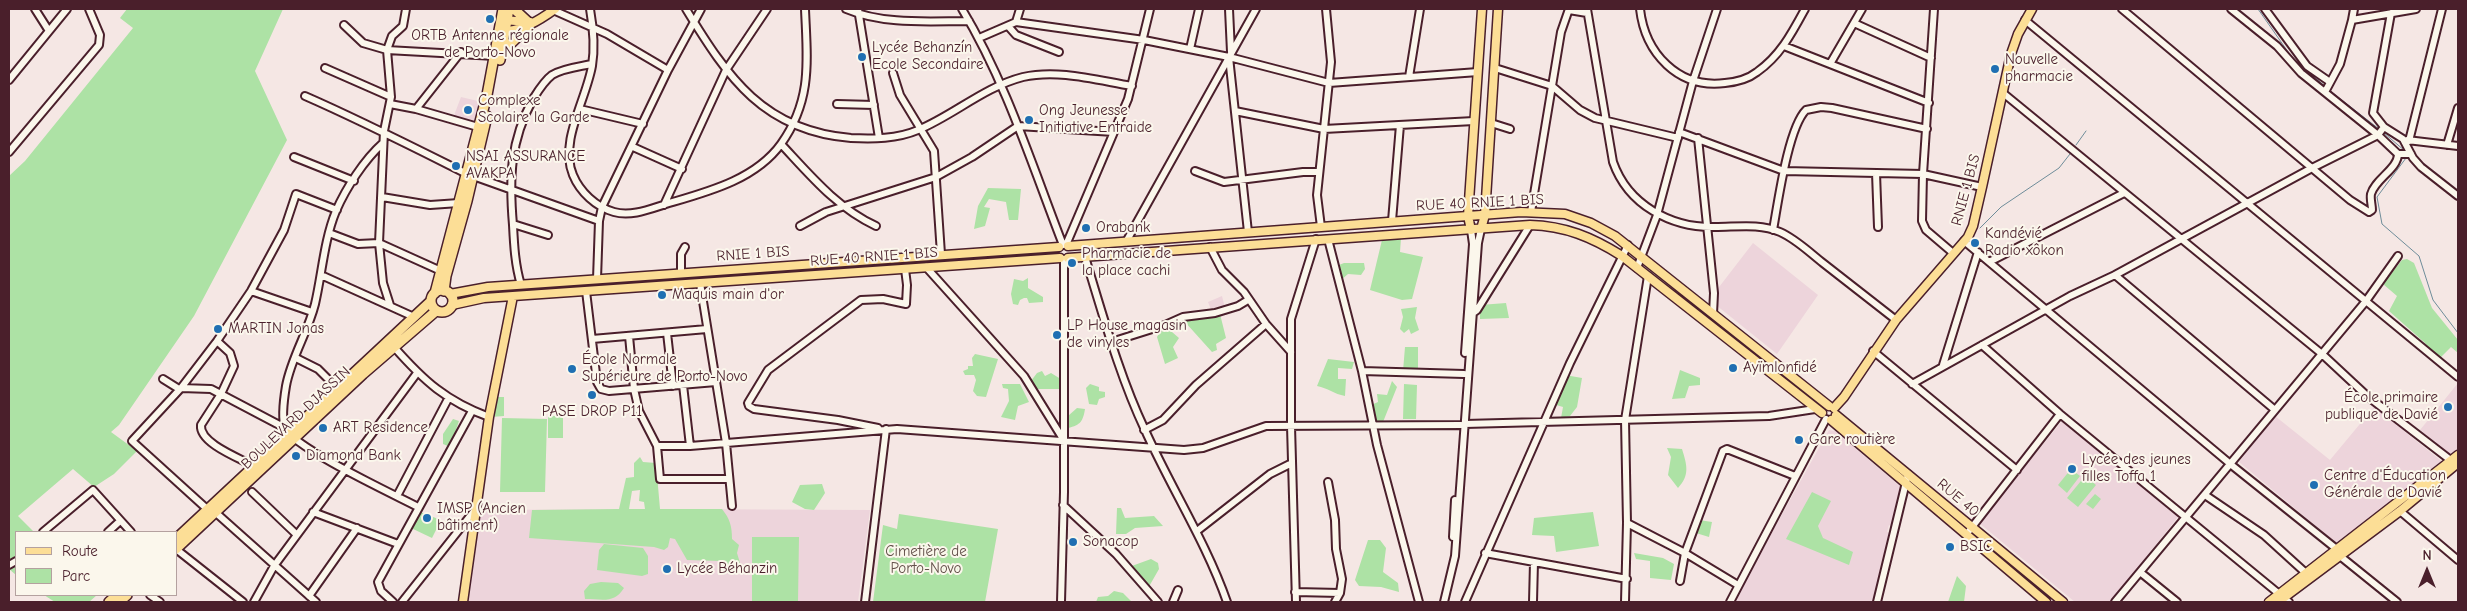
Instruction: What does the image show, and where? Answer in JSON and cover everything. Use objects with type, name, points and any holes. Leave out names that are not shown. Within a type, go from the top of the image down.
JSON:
[{"type":"highway","points":[[503,9],[505,20]]},
{"type":"highway","points":[[509,9],[502,32],[498,54],[470,175],[448,270],[447,292],[452,305],[442,312],[436,311],[433,297],[459,203],[470,175],[478,127],[498,54],[531,23],[514,9]]},
{"type":"highway","points":[[433,297],[447,292]]},
{"type":"highway","name":"BOULEVARD DJASSIN","points":[[178,547],[254,466],[433,297]]},
{"type":"highway","name":"BOULEVARD DJASSIN","points":[[178,537],[211,511],[289,433],[436,311]]},
{"type":"main road","points":[[1471,230],[1468,216],[1482,9]]},
{"type":"main road","points":[[1481,229],[1485,215],[1498,9]]},
{"type":"main road","points":[[2024,9],[2025,20]]},
{"type":"main road","name":"RNIE 1 BIS","points":[[1830,414],[1896,320],[1964,241],[1973,226],[2014,43],[2032,9]]},
{"type":"main road","points":[[502,32],[531,23],[554,10]]},
{"type":"main road","points":[[505,20],[531,23]]},
{"type":"main road","name":"RUE 40 RNIE 1 BIS","points":[[1064,246],[1392,221],[1553,212],[1579,218],[1603,229],[1628,245],[1713,314],[1830,414]]},
{"type":"main road","name":"RUE 40 RNIE 1 BIS","points":[[452,305],[484,298],[1085,257],[1328,238],[1471,230],[1530,224],[1568,229],[1592,238],[1622,256],[1815,409],[1830,414]]},
{"type":"main road","points":[[1064,246],[1072,252],[1064,258],[1057,251],[1064,246]]},
{"type":"main road","name":"RNIE 1 BIS","points":[[447,292],[488,287],[1064,246]]},
{"type":"main road","points":[[463,602],[474,511],[489,418],[513,296]]},
{"type":"main road","name":"RUE 40","points":[[1830,414],[1908,474],[2063,602]]},
{"type":"main road","name":"RUE 40","points":[[1830,414],[1905,485],[2046,602]]},
{"type":"main road","points":[[2269,602],[2283,599],[2309,575],[2400,511],[2457,462]]},
{"type":"main road","points":[[2341,553],[2457,462]]},
{"type":"street","points":[[35,9],[49,31]]},
{"type":"street","points":[[9,80],[67,9]]},
{"type":"street","points":[[9,150],[100,42],[100,35],[89,9]]},
{"type":"street","points":[[390,305],[383,283],[380,244],[383,143],[390,100],[387,50],[392,36],[403,26],[406,9]]},
{"type":"street","points":[[590,9],[592,64],[570,140],[569,163],[573,177],[584,193],[602,207],[614,212],[627,213],[664,205],[711,191],[738,179],[760,164],[781,144],[792,125],[807,80],[805,9]]},
{"type":"street","points":[[686,9],[726,70],[756,102],[792,125],[814,133],[879,138],[919,130],[1000,84],[1023,77],[1053,74],[1132,86]]},
{"type":"street","points":[[597,279],[599,221],[602,207],[633,147],[668,70],[701,9]]},
{"type":"street","points":[[664,205],[726,70],[767,9]]},
{"type":"street","points":[[846,9],[886,19],[969,21]]},
{"type":"street","points":[[962,9],[979,38],[1000,84],[1064,246]]},
{"type":"street","points":[[1016,22],[1020,9]]},
{"type":"street","points":[[1064,246],[1132,86],[1150,9]]},
{"type":"street","points":[[1190,49],[1199,9]]},
{"type":"street","points":[[1229,9],[1230,55],[1248,232]]},
{"type":"street","points":[[1126,242],[1256,9]]},
{"type":"street","points":[[1321,226],[1317,195],[1318,172],[1329,83],[1331,48],[1326,9]]},
{"type":"street","points":[[1409,77],[1420,9]]},
{"type":"street","points":[[1532,212],[1561,32],[1569,9],[1587,11],[1612,162],[1620,179],[1640,202],[1657,215],[1707,227],[1753,226],[1773,230],[1799,244],[1896,320]]},
{"type":"street","points":[[1640,9],[1645,32],[1662,61],[1672,70],[1693,81],[1722,84],[1750,76],[1772,60],[1784,46],[1805,9]]},
{"type":"street","points":[[1638,268],[1657,215],[1693,81],[1717,9]]},
{"type":"street","points":[[1830,64],[1862,9]]},
{"type":"street","points":[[1934,9],[1929,103],[1922,174],[1924,226],[1953,253]]},
{"type":"street","points":[[2122,9],[2350,200],[2371,212],[2373,189],[2400,154]]},
{"type":"street","points":[[2231,9],[2281,43],[2327,87],[2381,131],[2400,154]]},
{"type":"street","points":[[2265,9],[2281,43],[2301,73],[2327,87]]},
{"type":"street","points":[[2327,87],[2340,64],[2354,9]]},
{"type":"street","points":[[2352,20],[2416,9]]},
{"type":"street","points":[[2442,9],[2406,140],[2411,154],[2421,167],[2458,196]]},
{"type":"street","points":[[554,10],[616,40],[668,70]]},
{"type":"street","points":[[859,12],[879,138]]},
{"type":"street","points":[[2391,13],[2373,114],[2381,131],[2406,140],[2458,146]]},
{"type":"street","points":[[2025,20],[2458,377]]},
{"type":"street","points":[[979,38],[1016,22],[1144,40],[1230,55],[1329,83],[1478,72]]},
{"type":"street","points":[[1854,23],[1931,58]]},
{"type":"street","points":[[344,25],[353,36],[363,43],[387,50],[498,54]]},
{"type":"street","points":[[1008,26],[1016,36],[1059,52]]},
{"type":"street","points":[[1784,46],[1929,103]]},
{"type":"street","points":[[416,108],[461,52]]},
{"type":"street","points":[[521,285],[515,262],[510,190],[514,148],[527,110],[550,76],[563,70],[592,64]]},
{"type":"street","points":[[325,68],[390,100],[478,127]]},
{"type":"street","points":[[1494,68],[1552,86],[1580,110],[1605,121],[1698,138],[1784,171],[1922,174],[1982,187]]},
{"type":"street","points":[[893,73],[900,95],[919,130],[934,151],[941,254]]},
{"type":"street","points":[[2003,93],[2322,354],[2366,394],[2457,462]]},
{"type":"street","points":[[305,96],[384,131],[448,166],[599,221]]},
{"type":"street","points":[[837,104],[874,105]]},
{"type":"street","points":[[1773,230],[1784,171],[1798,121],[1806,110],[1812,108],[1832,108],[1927,129]]},
{"type":"street","points":[[2447,145],[2458,108]]},
{"type":"street","points":[[580,109],[643,124]]},
{"type":"street","points":[[1235,111],[1324,129],[1474,121]]},
{"type":"street","points":[[1491,123],[1510,129]]},
{"type":"street","points":[[1392,221],[1400,125]]},
{"type":"street","points":[[800,226],[818,215],[936,177],[972,157],[1018,126],[1114,132]]},
{"type":"street","points":[[1912,384],[1942,365],[2182,240],[2381,131]]},
{"type":"street","points":[[1698,138],[1714,293],[1713,314]]},
{"type":"street","points":[[289,433],[286,386],[312,312],[329,233],[336,210],[370,156],[383,143]]},
{"type":"street","points":[[781,144],[844,208],[876,226]]},
{"type":"street","points":[[633,147],[682,169]]},
{"type":"street","points":[[2400,154],[2411,154]]},
{"type":"street","points":[[294,157],[354,181]]},
{"type":"street","points":[[1195,171],[1224,182],[1303,172],[1318,172]]},
{"type":"street","points":[[1876,173],[1878,228]]},
{"type":"street","points":[[1989,262],[2124,193]]},
{"type":"street","points":[[316,602],[132,441],[180,388],[218,341],[251,291],[284,230],[296,194],[336,210]]},
{"type":"street","points":[[382,197],[430,205],[459,203]]},
{"type":"street","points":[[512,224],[548,234]]},
{"type":"street","points":[[1473,313],[1477,310],[1530,224]]},
{"type":"street","points":[[1463,424],[1464,374],[1475,243],[1481,229]]},
{"type":"street","points":[[1443,602],[1452,555],[1473,313],[1475,243],[1471,230]]},
{"type":"street","points":[[329,233],[358,244],[380,244],[441,271]]},
{"type":"street","points":[[1328,238],[1362,371],[1373,426],[1419,602]]},
{"type":"street","points":[[1296,602],[1291,426],[1292,313],[1316,239]]},
{"type":"street","points":[[1964,241],[2231,464],[2341,553],[2397,602]]},
{"type":"street","points":[[1465,602],[1570,363],[1628,245]]},
{"type":"street","points":[[681,273],[680,254],[685,247]]},
{"type":"street","points":[[1210,247],[1222,270],[1244,292],[1266,324],[1291,352]]},
{"type":"street","points":[[1942,365],[1978,252]]},
{"type":"street","points":[[2115,602],[2366,301],[2398,256]]},
{"type":"street","points":[[1085,257],[1111,342],[1144,430],[1172,488],[1197,531],[1227,602]]},
{"type":"street","points":[[1061,602],[1064,441],[1064,258]]},
{"type":"street","points":[[926,267],[1024,376],[1064,441]]},
{"type":"street","points":[[886,430],[838,420],[754,409],[748,406],[748,402],[768,370],[861,300],[877,299],[906,304],[905,268]]},
{"type":"street","points":[[320,275],[414,317]]},
{"type":"street","points":[[2115,275],[2276,410]]},
{"type":"street","points":[[1625,602],[1627,523],[1625,420],[1648,276]]},
{"type":"street","points":[[700,283],[726,443],[732,506]]},
{"type":"street","points":[[251,291],[312,312]]},
{"type":"street","points":[[586,291],[597,382],[601,389],[609,391],[716,382]]},
{"type":"street","points":[[1111,342],[1165,325],[1183,316],[1215,313],[1238,306],[1248,300]]},
{"type":"street","points":[[1144,430],[1163,420],[1200,381],[1266,324]]},
{"type":"street","points":[[592,339],[707,329]]},
{"type":"street","points":[[667,333],[673,386]]},
{"type":"street","points":[[629,336],[634,389],[639,411],[657,446],[660,479],[729,479]]},
{"type":"street","points":[[218,341],[230,353],[234,366],[220,394],[200,425],[202,435],[208,441],[254,466]]},
{"type":"street","points":[[1982,345],[2060,414],[2283,599]]},
{"type":"street","points":[[394,347],[417,373],[448,399],[489,418]]},
{"type":"street","points":[[1873,351],[2017,470]]},
{"type":"street","points":[[296,358],[318,369],[337,388]]},
{"type":"street","points":[[1362,371],[1464,374]]},
{"type":"street","points":[[254,602],[274,566],[296,534],[417,373]]},
{"type":"street","points":[[163,379],[180,388],[204,388],[220,394],[289,433],[345,470],[418,506]]},
{"type":"street","points":[[683,385],[690,446]]},
{"type":"street","points":[[397,496],[448,399]]},
{"type":"street","points":[[657,446],[690,446],[886,430],[1192,450],[1261,427],[1769,416],[1815,409]]},
{"type":"street","points":[[393,602],[381,590],[378,582],[418,506],[472,411]]},
{"type":"street","points":[[1730,602],[1795,476],[1830,414]]},
{"type":"street","points":[[1966,536],[2060,414]]},
{"type":"street","points":[[865,602],[886,430]]},
{"type":"street","points":[[1680,581],[1685,553],[1723,450],[1727,449],[1795,476]]},
{"type":"street","points":[[1197,531],[1270,474],[1292,463]]},
{"type":"street","points":[[1877,602],[1908,474]]},
{"type":"street","points":[[1328,482],[1335,520],[1336,549],[1342,579],[1340,594],[1335,602]]},
{"type":"street","points":[[44,531],[93,490],[130,531]]},
{"type":"street","points":[[252,492],[296,534]]},
{"type":"street","points":[[2204,495],[2264,535],[2309,575]]},
{"type":"street","points":[[1063,505],[1116,554],[1158,602]]},
{"type":"street","points":[[402,602],[474,511]]},
{"type":"street","points":[[2400,511],[2458,560]]},
{"type":"street","points":[[313,512],[398,544]]},
{"type":"street","points":[[109,531],[120,521]]},
{"type":"street","points":[[1627,523],[1685,553],[1738,585]]},
{"type":"street","points":[[309,596],[357,528]]},
{"type":"street","points":[[178,551],[243,602]]},
{"type":"street","points":[[1485,553],[1626,579]]},
{"type":"street","points":[[1533,602],[1534,562]]},
{"type":"street","points":[[2140,572],[2177,602]]},
{"type":"street","points":[[1173,602],[1178,590]]},
{"type":"street","points":[[1296,592],[1340,594]]},
{"type":"shaded area","name":"Complexe Scolaire la Garde","points":[[461,97],[482,102],[475,125],[453,118]]},
{"type":"shaded area","points":[[1753,243],[1818,295],[1777,354],[1716,305],[1716,291]]},
{"type":"shaded area","points":[[1222,296],[1225,308],[1212,312],[1208,302]]},
{"type":"shaded area","name":"École primaire publique de Davié","points":[[2458,383],[2458,451],[2452,457],[2420,430]]},
{"type":"shaded area","points":[[2374,407],[2444,463],[2340,546],[2239,462],[2275,416],[2330,460]]},
{"type":"shaded area","name":"Lycée des jeunes filles Toffa 1","points":[[2062,421],[2178,517],[2110,602],[2075,602],[1979,523]]},
{"type":"shaded area","points":[[1829,430],[1835,431],[1901,487],[1892,526],[1889,525],[1887,532],[1890,533],[1874,602],[1733,602]]},
{"type":"shaded area","name":"Lycée Béhanzin","points":[[479,510],[870,510],[858,602],[467,602]]},
{"type":"green space","points":[[127,9],[283,9],[255,71],[287,140],[194,316],[119,425],[111,432],[137,451],[114,474],[94,487],[73,469],[18,516],[33,531],[15,531],[15,574],[9,569],[9,176],[25,161],[133,28],[120,18]]},
{"type":"green space","points":[[988,188],[1021,189],[1018,220],[1009,220],[1006,202],[989,199],[984,207],[990,208],[985,226],[974,229],[978,206]]},
{"type":"green space","points":[[1401,238],[1400,252],[1423,257],[1412,299],[1402,300],[1370,290],[1382,240]]},
{"type":"green space","points":[[2407,259],[2414,263],[2432,308],[2458,340],[2458,353],[2451,347],[2439,359],[2428,349],[2425,343],[2389,311],[2397,296],[2383,284],[2402,260]]},
{"type":"green space","points":[[1344,263],[1364,263],[1365,269],[1361,275],[1348,274],[1341,280],[1339,265]]},
{"type":"green space","points":[[1028,278],[1028,288],[1043,297],[1043,302],[1029,303],[1027,298],[1024,298],[1020,300],[1018,305],[1013,304],[1011,294],[1014,279],[1023,281]]},
{"type":"green space","points":[[1506,303],[1509,318],[1480,319],[1480,305]]},
{"type":"green space","points":[[1417,307],[1415,318],[1419,330],[1411,334],[1409,329],[1404,333],[1400,329],[1403,317],[1401,309]]},
{"type":"green space","points":[[1220,314],[1226,338],[1216,344],[1217,350],[1212,352],[1185,322],[1190,319]]},
{"type":"green space","points":[[1162,328],[1172,332],[1179,338],[1173,347],[1178,358],[1165,364],[1157,337]]},
{"type":"green space","points":[[1405,347],[1418,347],[1418,371],[1403,371]]},
{"type":"green space","points":[[975,354],[998,359],[986,397],[977,396],[973,391],[976,380],[974,375],[965,375],[963,371],[968,369],[968,366],[973,366],[972,358]]},
{"type":"green space","points":[[1328,359],[1354,362],[1352,369],[1338,368],[1338,379],[1346,379],[1345,396],[1317,386]]},
{"type":"green space","points":[[1680,370],[1700,378],[1700,385],[1689,386],[1685,398],[1672,399]]},
{"type":"green space","points":[[1042,371],[1045,376],[1051,373],[1064,381],[1064,389],[1035,389],[1031,381],[1037,373]]},
{"type":"green space","points":[[1565,375],[1582,378],[1577,407],[1570,416],[1561,418],[1563,407],[1553,404]]},
{"type":"green space","points":[[1392,381],[1397,387],[1383,422],[1372,422],[1369,406],[1378,402],[1377,394],[1387,395]]},
{"type":"green space","points":[[1002,384],[1020,384],[1029,402],[1018,406],[1015,420],[1001,417],[1009,401],[1008,389],[1003,388]]},
{"type":"green space","points":[[1090,384],[1099,387],[1099,391],[1105,392],[1105,397],[1099,399],[1097,405],[1089,404],[1086,388]]},
{"type":"green space","points":[[1404,384],[1417,385],[1416,419],[1403,419]]},
{"type":"green space","points":[[495,397],[504,397],[504,416],[491,417]]},
{"type":"green space","points":[[1077,408],[1085,409],[1082,419],[1079,424],[1068,428],[1068,416]]},
{"type":"green space","points":[[548,416],[563,416],[563,438],[548,438]]},
{"type":"green space","points":[[502,418],[547,419],[545,492],[500,492]]},
{"type":"green space","points":[[453,419],[459,421],[450,447],[443,444],[443,434]]},
{"type":"green space","points":[[1667,448],[1682,449],[1684,455],[1686,474],[1678,488],[1668,475],[1671,457]]},
{"type":"green space","points":[[640,457],[643,462],[656,463],[660,509],[722,509],[730,523],[732,539],[739,545],[737,553],[740,563],[733,569],[721,561],[687,560],[675,539],[670,538],[668,547],[664,550],[654,547],[529,538],[532,510],[619,509],[626,478],[634,477],[634,463]],"holes":[[[640,490],[639,501],[644,502],[645,509],[629,509],[632,491]]]},
{"type":"green space","points":[[2071,469],[2080,476],[2067,493],[2058,485]]},
{"type":"green space","points":[[2085,476],[2096,485],[2078,507],[2067,498]]},
{"type":"green space","points":[[822,484],[825,493],[814,510],[805,509],[792,502],[800,485]]},
{"type":"green space","points":[[1812,492],[1831,501],[1818,526],[1823,538],[1853,552],[1849,565],[1786,539]]},
{"type":"green space","points":[[2095,494],[2101,499],[2093,509],[2086,504]]},
{"type":"green space","points":[[1117,508],[1121,508],[1125,518],[1154,516],[1163,526],[1135,528],[1126,534],[1116,534]]},
{"type":"green space","points":[[420,512],[441,520],[432,538],[411,528]]},
{"type":"green space","points":[[1593,512],[1599,546],[1556,552],[1554,536],[1532,535],[1534,518]]},
{"type":"green space","name":"Cimetière de Porto-Novo","points":[[899,514],[998,529],[985,602],[873,602],[883,525],[897,529]]},
{"type":"green space","points":[[1699,520],[1712,522],[1709,537],[1696,533],[1694,529]]},
{"type":"green space","points":[[752,537],[799,537],[798,602],[752,602]]},
{"type":"green space","points":[[1368,540],[1380,540],[1386,548],[1383,572],[1398,583],[1399,592],[1381,587],[1359,586],[1355,580]]},
{"type":"green space","points":[[604,544],[643,548],[648,556],[648,574],[642,576],[597,570],[599,550]]},
{"type":"green space","points":[[1634,553],[1663,558],[1674,564],[1671,580],[1650,578],[1650,561],[1636,559]]},
{"type":"green space","points":[[1151,559],[1158,563],[1159,569],[1147,590],[1129,567]]},
{"type":"green space","points":[[1957,576],[1966,586],[1964,602],[1948,602]]},
{"type":"green space","points":[[601,582],[618,583],[624,588],[612,599],[585,599],[584,591],[590,584]]},
{"type":"green space","points":[[1114,591],[1123,593],[1132,602],[1096,602],[1098,597],[1108,596]]},
{"type":"green space","points":[[46,596],[96,596],[89,602],[55,602]]},
{"type":"waterway","points":[[2258,9],[2293,59],[2326,87]]},
{"type":"waterway","points":[[2329,90],[2379,129]]},
{"type":"waterway","points":[[2076,145],[2086,131]]},
{"type":"waterway","points":[[2384,133],[2405,151]]},
{"type":"waterway","points":[[1980,228],[2001,207],[2059,168],[2070,154]]},
{"type":"waterway","points":[[2406,158],[2377,197],[2382,224],[2419,256],[2433,300],[2458,333]]},
{"type":"waterway","points":[[1472,210],[1475,164]]},
{"type":"place","name":"ORTB Antenne régionale de Porto-Novo","points":[[490,19]]},
{"type":"place","name":"Lycée Behanzín Ecole Secondaire","points":[[862,57]]},
{"type":"place","name":"Nouvelle pharmacie","points":[[1995,69]]},
{"type":"place","name":"Complexe Scolaire la Garde","points":[[468,110]]},
{"type":"place","name":"Ong Jeunesse Initiative Entraide","points":[[1029,120]]},
{"type":"place","name":"NSAI ASSURANCE AVAKPA","points":[[456,166]]},
{"type":"place","name":"Orabank","points":[[1086,228]]},
{"type":"place","name":"Kandévié Radio xôkon","points":[[1975,243]]},
{"type":"place","name":"Pharmacie de la place cachi","points":[[1072,263]]},
{"type":"place","name":"Maquis main d'or","points":[[662,295]]},
{"type":"place","name":"MARTIN Jonas","points":[[218,329]]},
{"type":"place","name":"LP House magasin de vinyles","points":[[1057,335]]},
{"type":"place","name":"Ayïmlonfidé","points":[[1733,368]]},
{"type":"place","name":"École Normale Supérieure de Porto-Novo","points":[[572,369]]},
{"type":"place","name":"PASE DROP P11","points":[[592,395]]},
{"type":"place","name":"École primaire publique de Davié","points":[[2448,407]]},
{"type":"place","name":"ART Residence","points":[[323,428]]},
{"type":"place","name":"Gare routière","points":[[1799,440]]},
{"type":"place","name":"Diamond Bank","points":[[296,456]]},
{"type":"place","name":"Lycée des jeunes filles Toffa 1","points":[[2072,469]]},
{"type":"place","name":"Centre d'Éducation Générale de Davié","points":[[2314,485]]},
{"type":"place","name":"IMSP (Ancien bâtiment)","points":[[427,518]]},
{"type":"place","name":"Sonacop","points":[[1073,542]]},
{"type":"place","name":"BSIC","points":[[1950,547]]},
{"type":"place","name":"Lycée Béhanzin","points":[[667,569]]}]
